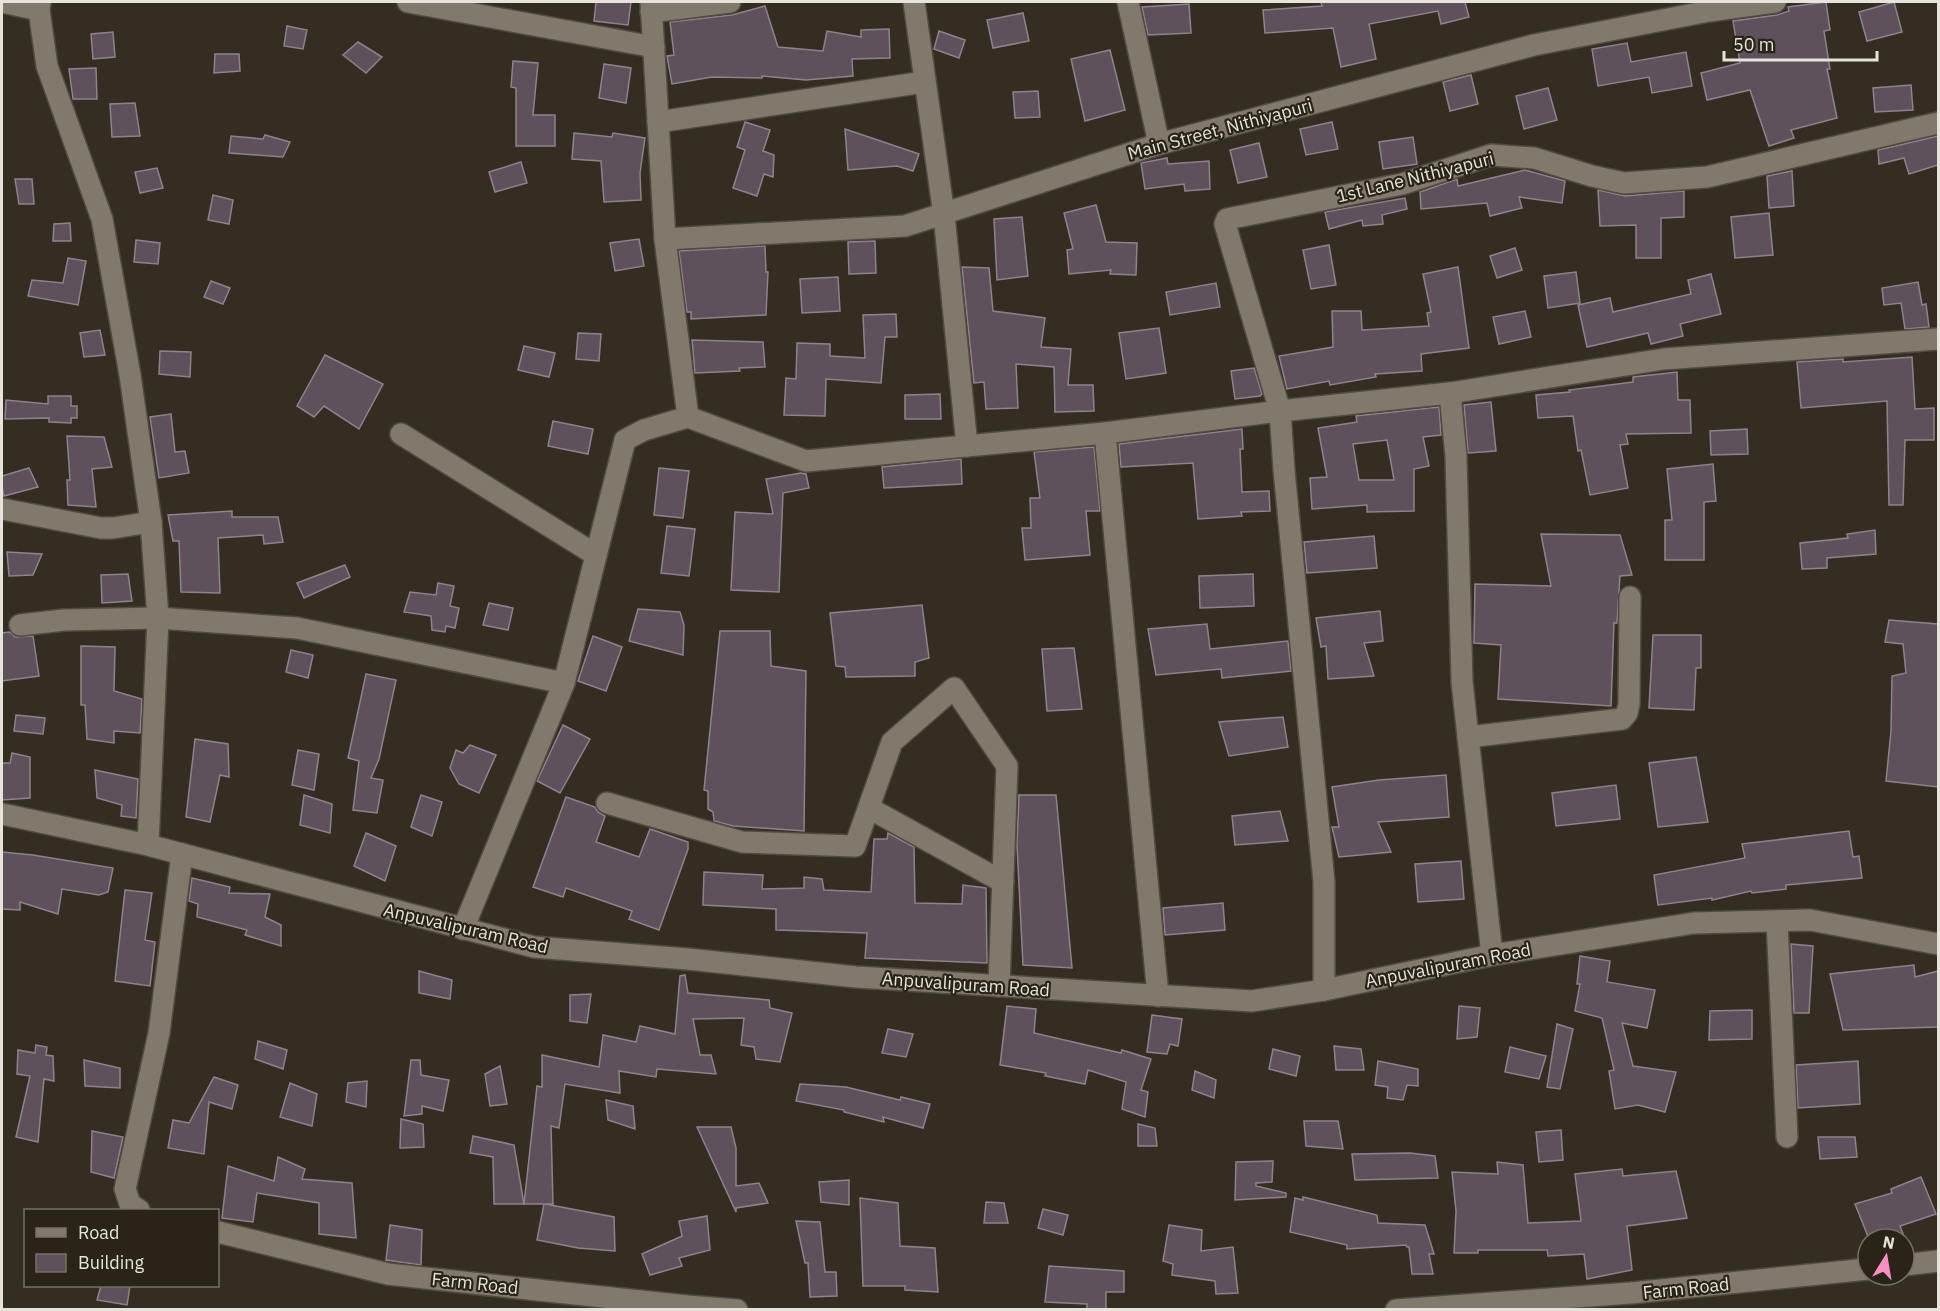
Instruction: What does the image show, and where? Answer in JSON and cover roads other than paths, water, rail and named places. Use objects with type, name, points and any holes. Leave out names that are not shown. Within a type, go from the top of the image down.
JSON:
[{"type":"street","points":[[2,2],[40,6],[47,66],[102,219],[130,375],[151,522],[158,618],[148,845]]},
{"type":"street","points":[[408,2],[654,47]]},
{"type":"street","points":[[688,417],[665,239],[651,7],[730,2]]},
{"type":"street","points":[[914,2],[944,215],[967,446]]},
{"type":"street","points":[[1128,2],[1158,144]]},
{"type":"street","name":"Main Street, Nithiyapuri","points":[[665,239],[905,226],[1158,144],[1534,45],[1709,11],[1775,2]]},
{"type":"street","points":[[658,122],[924,82]]},
{"type":"street","name":"1st Lane Nithiyapuri","points":[[1324,990],[1324,882],[1280,411],[1226,224],[1227,219],[1402,184],[1491,155],[1534,158],[1592,176],[1624,183],[1707,177],[1938,123]]},
{"type":"street","points":[[463,929],[564,683],[626,440],[644,430],[688,417],[806,461],[1105,434],[1280,411],[1450,393],[1664,359],[1938,339]]},
{"type":"street","points":[[1450,393],[1456,457],[1462,682],[1492,955]]},
{"type":"street","points":[[401,434],[596,555]]},
{"type":"street","points":[[1105,434],[1158,996]]},
{"type":"street","points":[[2,509],[100,528],[151,522]]},
{"type":"street","points":[[1468,737],[1622,718],[1627,713],[1629,704],[1630,597]]},
{"type":"street","points":[[20,625],[64,620],[158,618],[297,628],[564,683]]},
{"type":"street","points":[[607,803],[742,842],[855,846],[892,742],[954,688],[1007,766],[999,986]]},
{"type":"street","points":[[868,808],[1003,882]]},
{"type":"street","name":"Anpuvalipuram Road","points":[[2,814],[148,845],[534,947],[688,959],[856,977],[1252,1002],[1324,990],[1492,955],[1694,923],[1810,920],[1938,944]]},
{"type":"street","points":[[138,1209],[130,1204],[125,1189],[159,1033],[182,854]]},
{"type":"street","points":[[1778,921],[1786,1137]]},
{"type":"street","name":"Farm Road","points":[[219,1232],[388,1274],[737,1310]]},
{"type":"street","points":[[1916,1264],[1938,1261]]},
{"type":"street","name":"Farm Road","points":[[1396,1310],[1626,1301],[1856,1271]]}]
